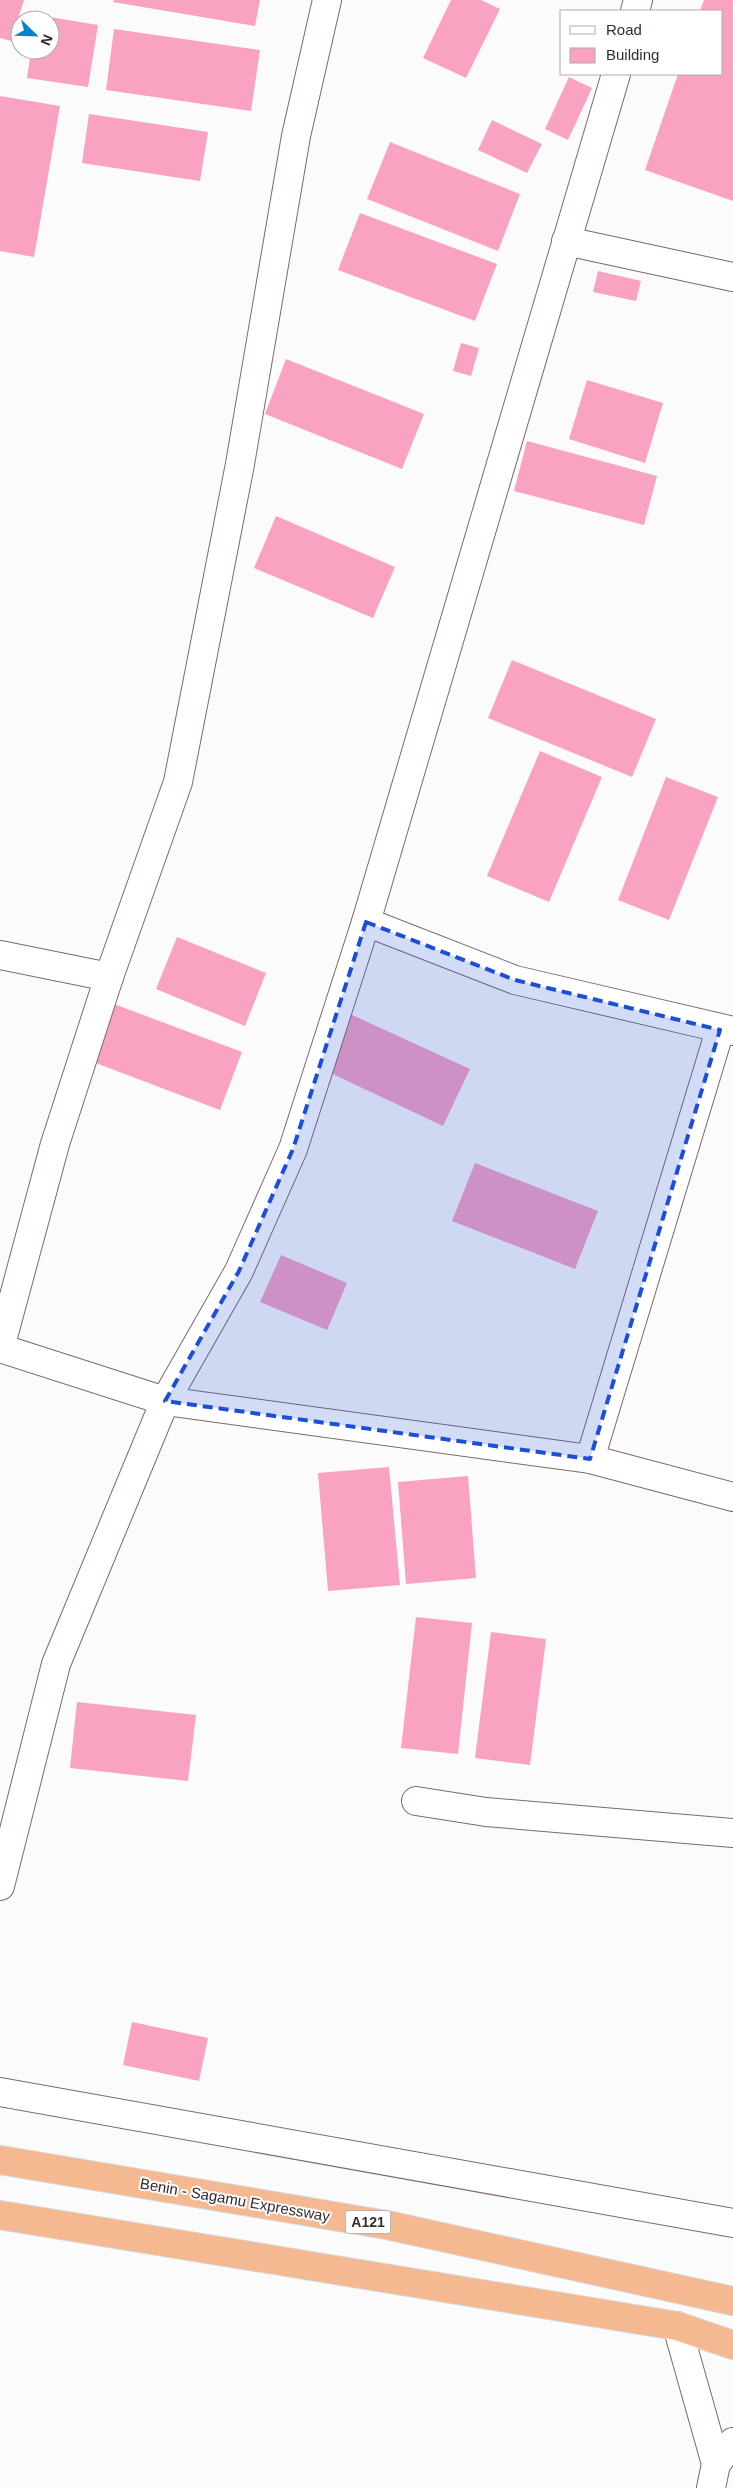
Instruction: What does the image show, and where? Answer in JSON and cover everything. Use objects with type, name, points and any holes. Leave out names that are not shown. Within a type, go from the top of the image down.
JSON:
[{"type":"highway","name":"Benin - Sagamu Expressway","points":[[0,2160],[386,2225],[733,2301]]},
{"type":"highway","points":[[0,2215],[677,2326],[733,2345]]},
{"type":"street","points":[[326,0],[296,136],[240,464],[178,782],[109,977],[55,1144],[0,1348],[165,1401],[590,1459],[733,1498]]},
{"type":"street","points":[[0,1886],[56,1664],[165,1401],[239,1272],[293,1149],[366,922],[616,75]]},
{"type":"street","points":[[566,241],[733,277]]},
{"type":"street","points":[[366,922],[516,980],[727,1030],[590,1459]]},
{"type":"street","points":[[0,956],[109,977]]},
{"type":"street","points":[[416,1801],[486,1812],[733,1833]]},
{"type":"street","points":[[0,2092],[733,2223]]},
{"type":"street","points":[[677,2326],[714,2476]]},
{"type":"street","points":[[714,2476],[733,2442]]},
{"type":"highlighted area","points":[[366,922],[515,980],[720,1030],[590,1459],[165,1401],[239,1271],[293,1149]]},
{"type":"building","points":[[0,0],[24,0],[21,10],[10,10],[10,41],[0,38]]},
{"type":"building","points":[[114,0],[260,0],[255,26],[113,2]]},
{"type":"building","points":[[451,0],[481,0],[500,9],[466,78],[423,58]]},
{"type":"building","points":[[704,0],[733,0],[733,201],[645,170],[678,75],[723,75],[723,10],[700,10]]},
{"type":"building","points":[[60,19],[98,25],[88,87],[27,78],[30,60],[60,60]]},
{"type":"building","points":[[114,29],[260,50],[251,111],[106,90]]},
{"type":"building","points":[[569,77],[592,88],[568,140],[545,129]]},
{"type":"building","points":[[0,96],[60,106],[34,257],[0,251]]},
{"type":"building","points":[[89,114],[208,132],[200,181],[82,163]]},
{"type":"building","points":[[492,120],[542,144],[527,173],[478,150]]},
{"type":"building","points":[[390,142],[520,194],[498,251],[367,199]]},
{"type":"building","points":[[360,213],[497,264],[475,321],[338,270]]},
{"type":"building","points":[[598,271],[641,281],[636,301],[593,292]]},
{"type":"building","points":[[461,343],[479,348],[471,376],[453,371]]},
{"type":"building","points":[[286,359],[424,414],[402,469],[265,414]]},
{"type":"building","points":[[587,380],[663,403],[645,463],[569,439]]},
{"type":"building","points":[[527,441],[657,476],[644,525],[514,491]]},
{"type":"building","points":[[276,516],[395,567],[373,618],[254,568]]},
{"type":"building","points":[[512,660],[656,719],[632,777],[488,718]]},
{"type":"building","points":[[540,751],[602,777],[549,902],[487,876]]},
{"type":"building","points":[[666,777],[718,797],[669,920],[618,900]]},
{"type":"building","points":[[177,937],[266,973],[245,1026],[156,989]]},
{"type":"building","points":[[114,1004],[242,1052],[220,1110],[93,1062]]},
{"type":"building","points":[[350,1014],[470,1069],[443,1126],[324,1070]]},
{"type":"building","points":[[475,1163],[598,1211],[575,1269],[452,1221]]},
{"type":"building","points":[[281,1255],[347,1283],[327,1330],[260,1302]]},
{"type":"building","points":[[389,1467],[400,1585],[328,1591],[318,1473]]},
{"type":"building","points":[[468,1476],[476,1578],[406,1584],[398,1482]]},
{"type":"building","points":[[416,1617],[472,1623],[458,1754],[401,1748]]},
{"type":"building","points":[[491,1632],[546,1639],[530,1765],[475,1758]]},
{"type":"building","points":[[77,1702],[196,1715],[188,1781],[70,1768]]},
{"type":"building","points":[[132,2022],[208,2038],[199,2081],[123,2065]]}]
